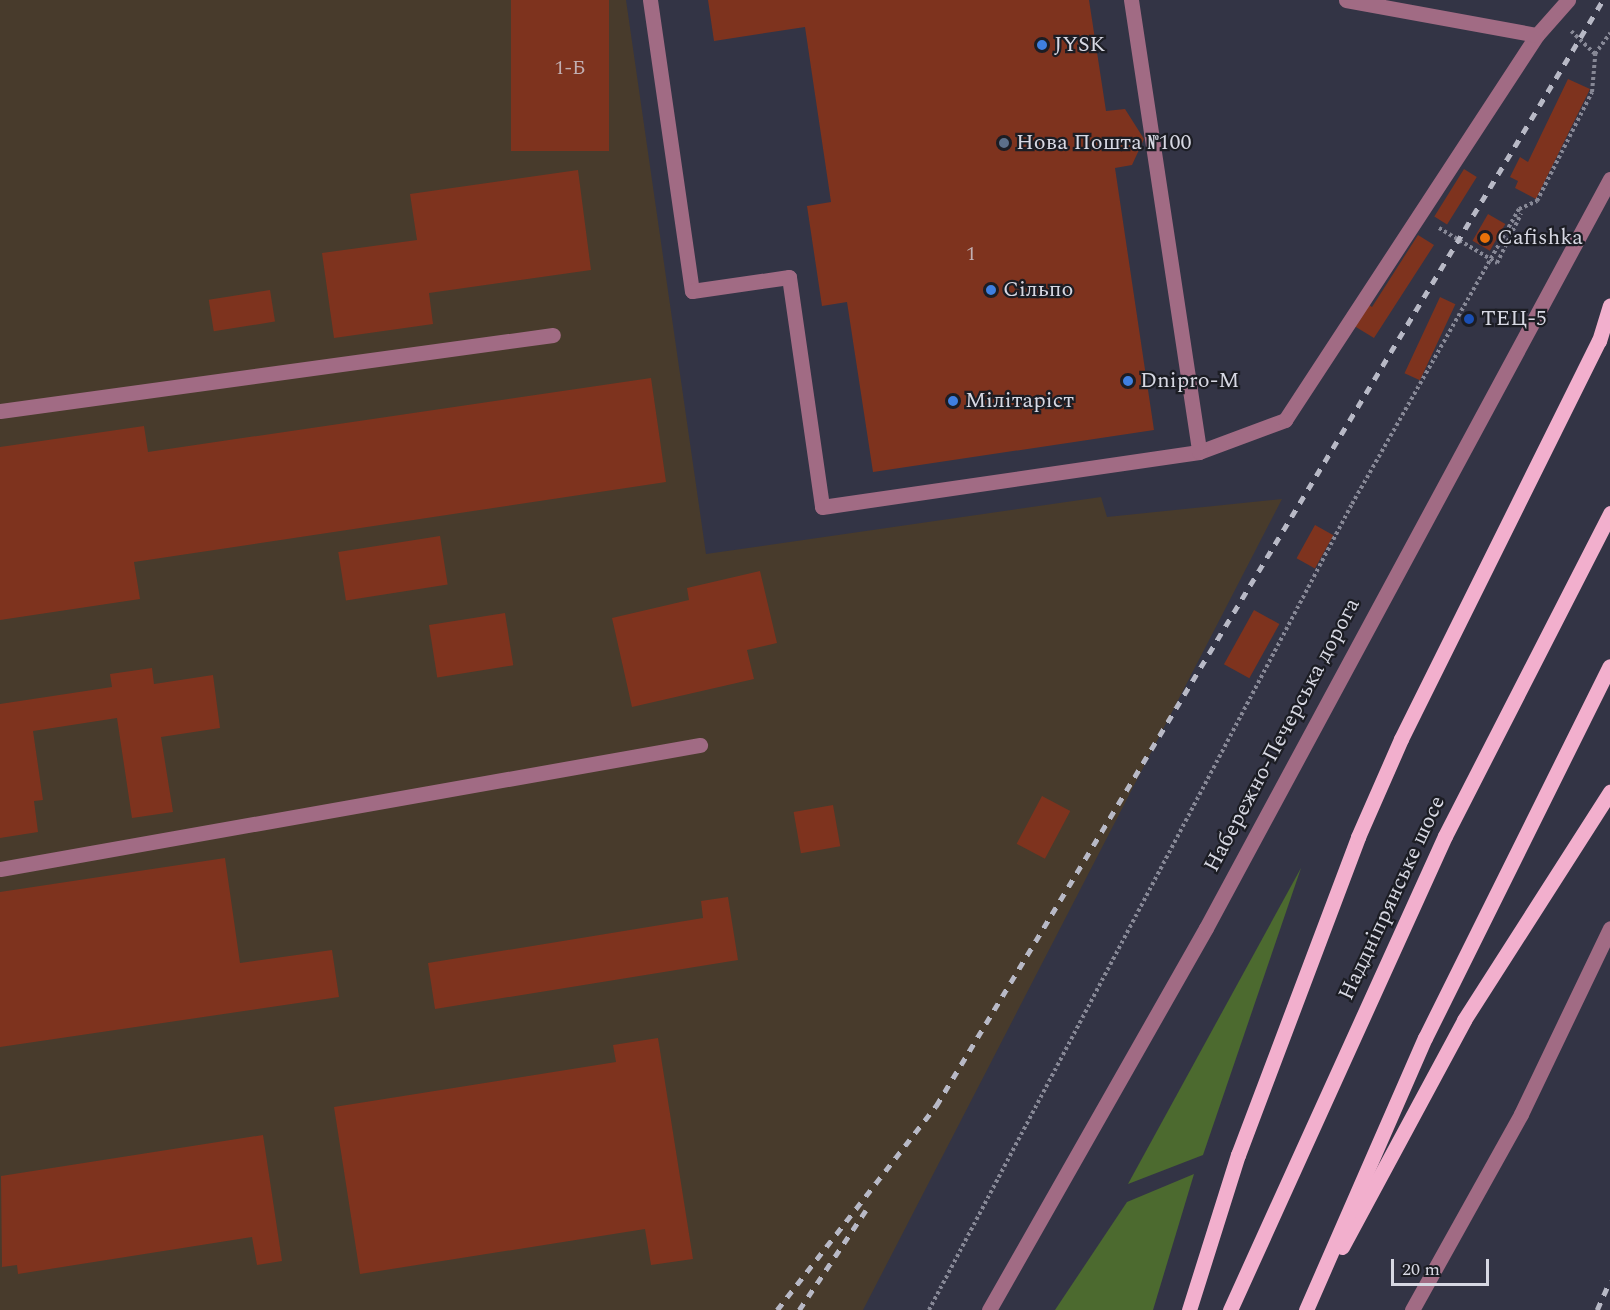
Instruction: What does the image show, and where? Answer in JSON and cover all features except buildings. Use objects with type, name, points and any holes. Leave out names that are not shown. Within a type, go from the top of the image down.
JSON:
[{"type":"main road","points":[[1189,1310],[1238,1155],[1358,837],[1401,739],[1599,340],[1610,306]]},
{"type":"main road","name":"Наддніпрянське шосе","points":[[1230,1310],[1445,836],[1610,513]]},
{"type":"main road","points":[[1307,1310],[1425,1038],[1610,666]]},
{"type":"main road","points":[[1307,1310],[1464,1020],[1610,792]]},
{"type":"street","points":[[650,0],[692,291],[789,277],[822,507],[1199,452],[1285,420],[1537,35],[1568,0]]},
{"type":"street","points":[[1131,0],[1199,452]]},
{"type":"street","points":[[1346,0],[1537,35]]},
{"type":"street","name":"Набережно-Печерська дорога","points":[[988,1310],[1206,928],[1610,179]]},
{"type":"street","points":[[0,411],[553,335]]},
{"type":"street","points":[[0,869],[700,745]]},
{"type":"street","points":[[1412,1310],[1521,1114],[1604,947],[1610,928]]},
{"type":"path","points":[[1552,17],[1595,54]]},
{"type":"path","points":[[929,1310],[1352,504],[1519,209],[1537,201],[1592,92],[1595,54],[1610,33]]},
{"type":"path","points":[[1419,216],[1497,263],[1521,214]]},
{"type":"shaded area","points":[[0,0],[626,0],[706,554],[1101,497],[1107,517],[1282,499],[863,1310],[0,1310]]},
{"type":"green space","points":[[1301,868],[1203,1155],[1128,1184]]},
{"type":"green space","points":[[1194,1174],[1153,1310],[1055,1310],[1127,1202]]},
{"type":"railway","points":[[777,1310],[936,1106],[1603,0]]},
{"type":"railway","points":[[799,1310],[866,1210]]},
{"type":"railway","points":[[1597,1310],[1610,1281]]},
{"type":"place","name":"JYSK","points":[[1042,45]]},
{"type":"place","name":"Нова Пошта №100","points":[[1004,143]]},
{"type":"place","name":"Cafishka","points":[[1485,238]]},
{"type":"place","name":"Сільпо","points":[[991,290]]},
{"type":"place","name":"ТЕЦ-5","points":[[1469,319]]},
{"type":"place","name":"Dnipro-M","points":[[1128,381]]},
{"type":"place","name":"Мілітаріст","points":[[953,401]]}]
